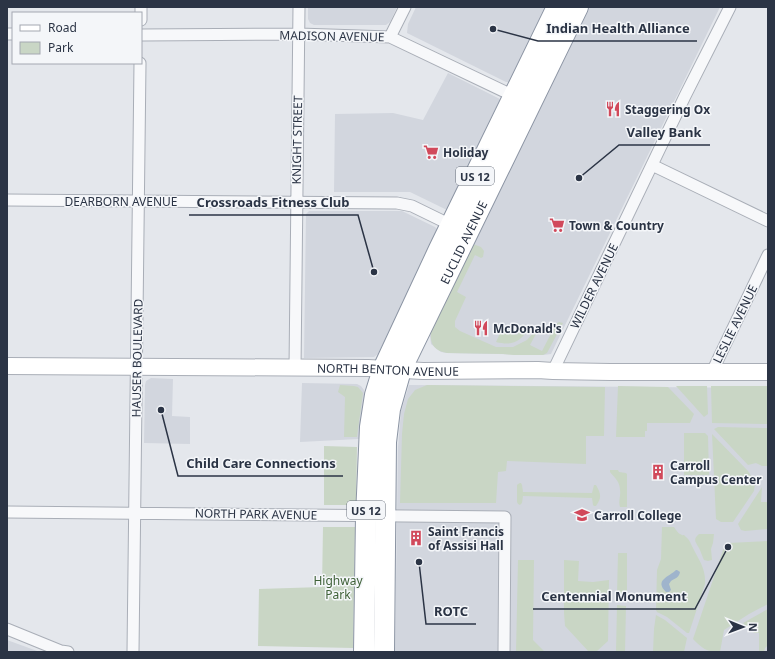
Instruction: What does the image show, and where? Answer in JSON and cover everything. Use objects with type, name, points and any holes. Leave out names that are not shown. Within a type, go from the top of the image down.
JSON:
[{"type":"highway","name":"EUCLID AVENUE","points":[[522,100],[557,7]]},
{"type":"highway","name":"EUCLID AVENUE","points":[[392,370],[522,100],[578,7]]},
{"type":"highway","name":"US 12","points":[[364,652],[376,516],[391,402],[392,370]]},
{"type":"highway","name":"US 12","points":[[376,516],[384,652]]},
{"type":"main road","name":"NORTH BENTON AVENUE","points":[[7,366],[368,368],[392,370],[467,371],[538,370],[768,372]]},
{"type":"street","name":"KNIGHT STREET","points":[[295,368],[299,7]]},
{"type":"street","points":[[390,37],[405,7]]},
{"type":"street","name":"WILDER AVENUE","points":[[553,371],[685,96],[730,7]]},
{"type":"street","name":"MADISON AVENUE","points":[[142,35],[299,34],[390,37],[522,100]]},
{"type":"street","name":"HAUSER BOULEVARD","points":[[133,652],[140,64]]},
{"type":"street","points":[[652,165],[768,221]]},
{"type":"street","name":"DEARBORN AVENUE","points":[[7,200],[397,203],[412,206],[459,229]]},
{"type":"street","name":"LESLIE AVENUE","points":[[712,372],[768,255]]},
{"type":"street","name":"NORTH PARK AVENUE","points":[[7,512],[505,517],[504,652]]},
{"type":"street","points":[[7,629],[65,651]]},
{"type":"shaded area","points":[[308,7],[397,7],[390,22],[386,25],[314,25],[310,23],[308,19]]},
{"type":"shaded area","points":[[416,7],[547,7],[511,82],[506,82],[407,33],[408,24]]},
{"type":"shaded area","points":[[590,7],[720,7],[551,354],[441,352],[431,344],[430,336],[432,326]]},
{"type":"shaded area","points":[[448,73],[500,99],[447,210],[410,192],[334,192],[335,114],[393,113],[423,120]]},
{"type":"shaded area","points":[[309,211],[402,211],[437,229],[437,233],[378,354],[374,357],[304,358],[306,214]]},
{"type":"shaded area","points":[[151,378],[173,379],[172,416],[190,417],[190,444],[144,443],[145,385],[146,381]]},
{"type":"shaded area","points":[[302,383],[357,384],[361,386],[364,390],[364,395],[359,439],[300,442]]},
{"type":"shaded area","name":"Carroll College","points":[[409,385],[768,388],[768,652],[395,652],[398,447],[401,411]]},
{"type":"shaded area","points":[[7,640],[40,652],[7,652]]},
{"type":"green space","points":[[473,244],[481,247],[484,251],[483,257],[481,258],[475,255],[457,292],[466,297],[455,321],[455,327],[460,331],[496,347],[513,347],[527,340],[533,333],[537,332],[530,345],[542,351],[556,324],[559,322],[563,323],[547,353],[543,355],[514,355],[447,353],[437,350],[434,347],[431,340],[432,326]]},
{"type":"green space","points":[[524,325],[529,328],[516,342],[496,342],[503,327],[511,330],[511,332],[517,335]]},
{"type":"green space","points":[[340,385],[358,387],[363,393],[357,437],[344,437],[345,397],[338,392]]},
{"type":"green space","points":[[427,385],[605,387],[604,436],[586,436],[586,464],[507,461],[506,471],[498,472],[496,503],[400,503],[404,414],[408,399],[415,390]]},
{"type":"green space","points":[[618,386],[668,387],[694,414],[690,423],[647,423],[645,437],[616,437]]},
{"type":"green space","points":[[676,386],[707,386],[708,414],[704,417]]},
{"type":"green space","points":[[711,386],[768,386],[768,424],[712,423]]},
{"type":"green space","points":[[718,427],[768,428],[768,466],[762,466],[756,463],[748,465],[714,429]]},
{"type":"green space","points":[[684,433],[705,433],[708,436],[709,475],[684,475]]},
{"type":"green space","points":[[712,434],[748,471],[755,484],[754,491],[733,522],[721,522],[716,519]]},
{"type":"green space","points":[[324,446],[357,447],[356,505],[324,505]]},
{"type":"green space","points":[[610,470],[618,470],[619,472],[627,474],[627,507],[620,507],[619,485]]},
{"type":"green space","points":[[520,483],[522,485],[523,492],[592,493],[594,485],[596,485],[600,493],[600,498],[596,506],[594,506],[592,498],[523,496],[522,503],[520,505],[517,502],[517,485]]},
{"type":"green space","points":[[762,487],[761,502],[768,502],[768,529],[741,530],[738,524]]},
{"type":"green space","name":"Highway Park","points":[[323,527],[355,527],[353,648],[258,646],[259,589],[322,587]]},
{"type":"green space","points":[[662,527],[674,527],[679,534],[684,535],[687,538],[703,569],[705,584],[689,633],[656,610],[657,570],[661,559]]},
{"type":"green space","points":[[699,534],[714,534],[711,549],[712,560],[704,560],[695,541]]},
{"type":"green space","points":[[768,541],[768,604],[724,630],[720,652],[705,649],[693,639],[723,550],[728,543]]},
{"type":"green space","points":[[618,553],[627,553],[627,591],[625,594],[617,594]]},
{"type":"green space","points":[[518,560],[534,560],[533,640],[545,652],[516,652]]},
{"type":"green space","points":[[564,560],[579,561],[578,581],[593,582],[609,580],[608,641],[596,652],[589,652],[565,626]]},
{"type":"green space","points":[[617,605],[626,606],[625,652],[616,652]]},
{"type":"green space","points":[[768,609],[768,645],[764,652],[759,652],[759,633],[754,633],[743,623]]},
{"type":"green space","points":[[656,615],[665,620],[687,638],[684,652],[653,652]]},
{"type":"water","points":[[676,570],[680,572],[678,577],[671,581],[669,584],[671,590],[666,592],[663,588],[662,582]]},
{"type":"place","name":"Indian Health Alliance","points":[[493,29]]},
{"type":"place","name":"Staggering Ox","points":[[613,109]]},
{"type":"place","name":"Holiday","points":[[431,152]]},
{"type":"place","name":"Valley Bank","points":[[579,178]]},
{"type":"place","name":"Town & Country","points":[[557,225]]},
{"type":"place","name":"Crossroads Fitness Club","points":[[374,272]]},
{"type":"place","name":"McDonald's","points":[[481,328]]},
{"type":"place","name":"Child Care Connections","points":[[161,410]]},
{"type":"place","name":"Carroll Campus Center","points":[[658,472]]},
{"type":"place","name":"Carroll College","points":[[582,515]]},
{"type":"place","name":"Saint Francis of Assisi Hall","points":[[416,538]]},
{"type":"place","name":"Centennial Monument","points":[[728,547]]},
{"type":"place","name":"ROTC","points":[[419,562]]}]
